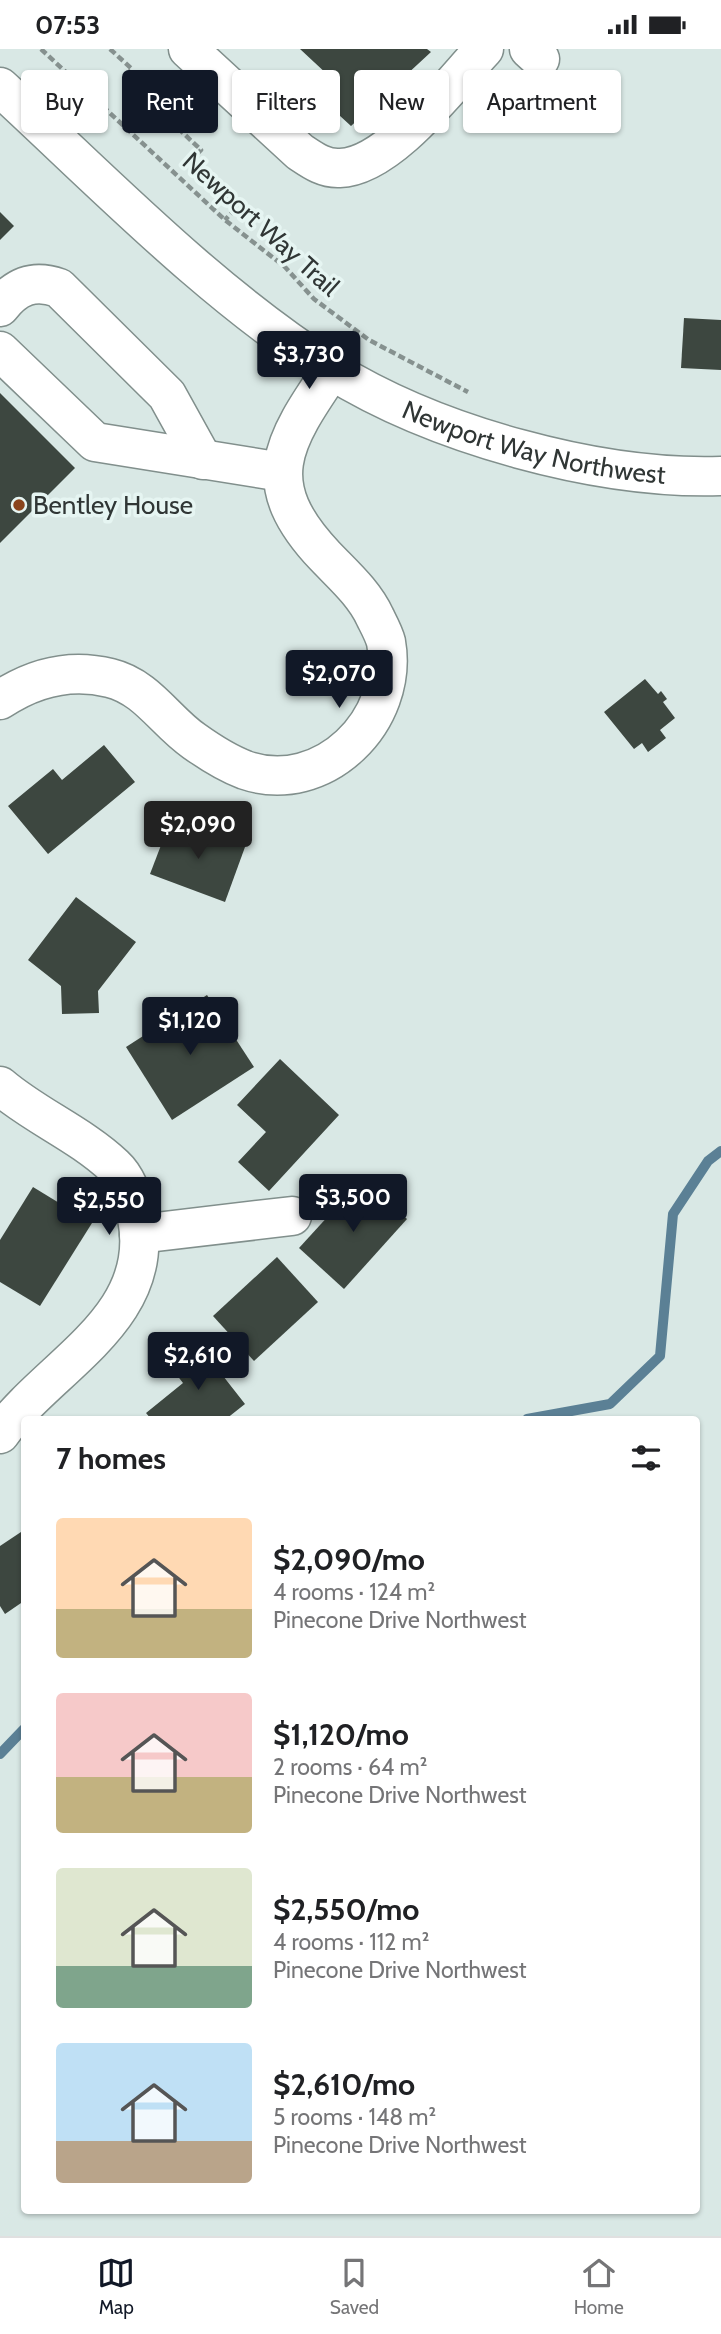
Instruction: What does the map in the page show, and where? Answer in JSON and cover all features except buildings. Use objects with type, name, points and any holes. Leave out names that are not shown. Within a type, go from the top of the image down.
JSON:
[{"type":"street","points":[[188,49],[300,152],[320,165],[339,169],[357,166],[392,146],[484,49]]},
{"type":"street","name":"Newport Way Northwest","points":[[0,87],[248,310],[332,370],[412,410],[489,439],[567,463],[652,474],[721,476]]},
{"type":"street","points":[[0,307],[11,293],[29,284],[46,283],[60,288],[167,395],[203,460]]},
{"type":"street","points":[[0,351],[95,442],[282,472]]},
{"type":"street","points":[[0,700],[24,684],[51,676],[99,676],[112,678],[145,695],[193,741],[244,769],[272,776],[299,776],[345,753],[379,701],[385,674],[386,641],[373,613],[355,587],[301,531],[286,502],[282,472],[285,450],[299,418],[332,370]]},
{"type":"street","points":[[0,1086],[37,1114],[91,1146],[117,1168],[133,1196],[139,1234],[136,1267],[126,1296],[110,1324],[9,1422]]},
{"type":"street","points":[[139,1234],[292,1216]]},
{"type":"path","name":"Newport Way Trail","points":[[41,49],[225,220],[285,267],[314,299],[369,340],[473,394]]},
{"type":"path","points":[[110,49],[132,69],[124,77],[201,150],[193,158],[217,181],[213,186],[236,208],[225,220]]},
{"type":"waterway","points":[[544,1416],[610,1404],[660,1356],[673,1214],[708,1161],[721,1151]]},
{"type":"waterway","points":[[0,1754],[21,1732]]},
{"type":"place","name":"Bentley House","points":[[19,505]]}]
